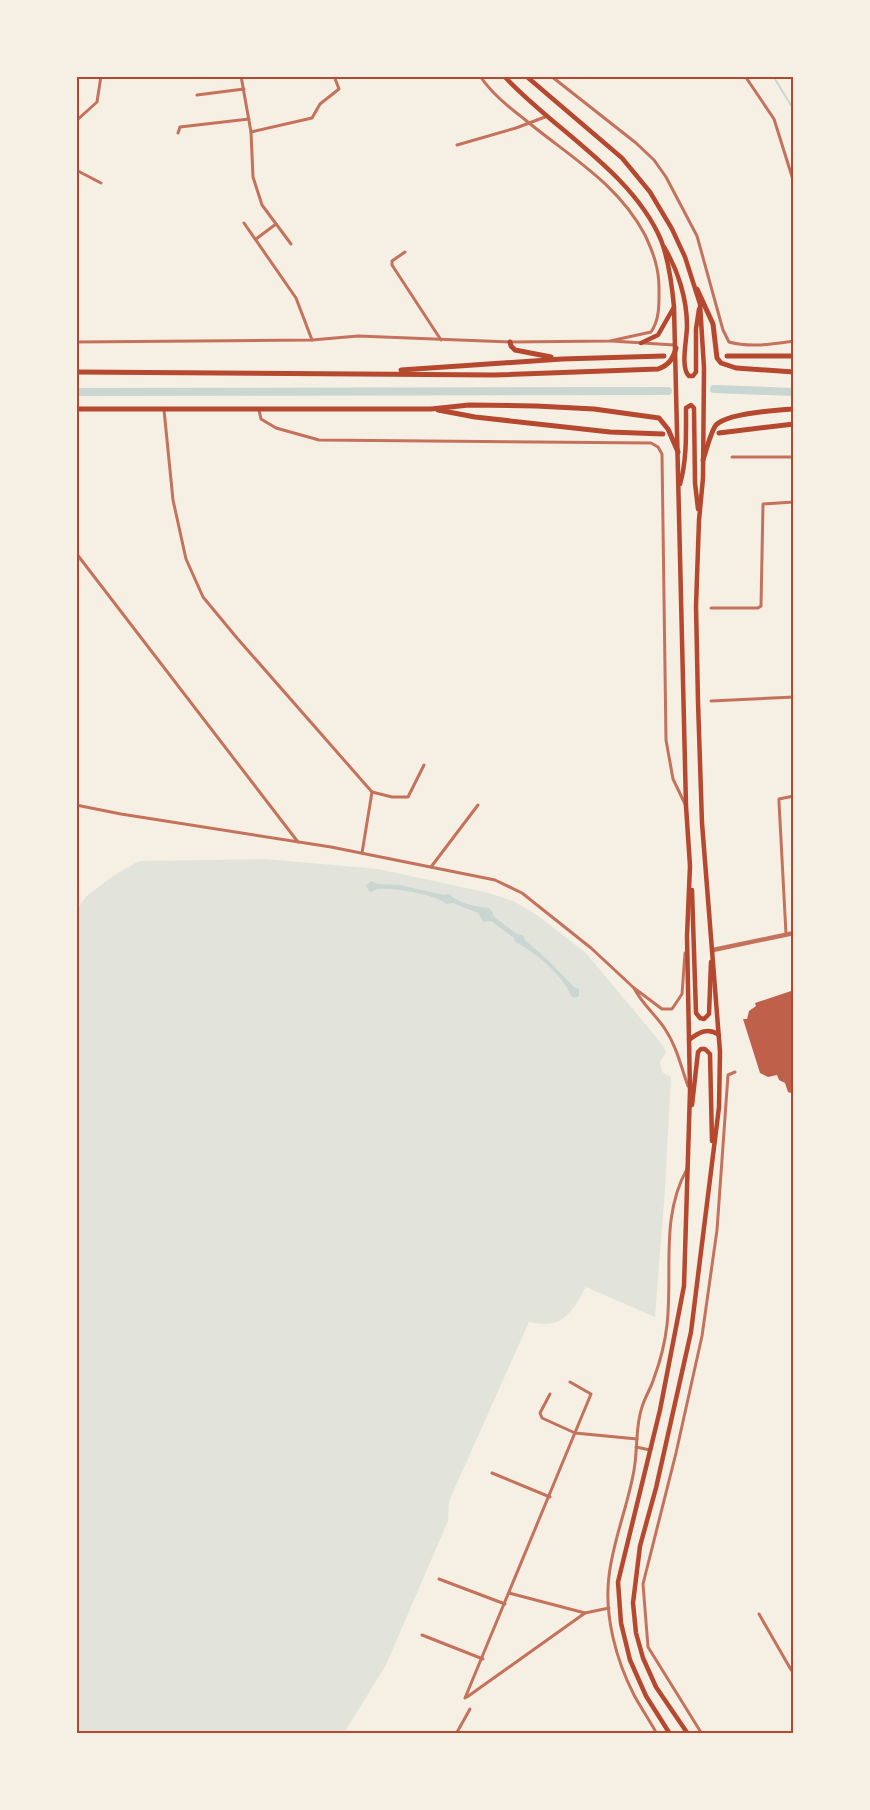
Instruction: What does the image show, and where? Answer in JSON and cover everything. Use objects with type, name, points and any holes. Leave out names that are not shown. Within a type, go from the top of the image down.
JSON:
[{"type":"highway","points":[[697,289],[713,324],[717,358],[721,363],[736,368],[794,372]]},
{"type":"highway","points":[[510,342],[515,350],[562,358]]},
{"type":"highway","points":[[76,372],[494,375],[658,369],[666,366],[673,358],[676,346]]},
{"type":"highway","points":[[375,373],[562,358],[664,356]]},
{"type":"highway","points":[[727,356],[794,356]]},
{"type":"highway","points":[[76,410],[431,409],[469,405],[594,409],[656,417],[663,420],[678,452]]},
{"type":"highway","points":[[431,409],[475,417],[610,432],[663,434]]},
{"type":"highway","points":[[703,460],[713,430],[723,421],[774,410],[794,409]]},
{"type":"highway","points":[[719,433],[794,424]]},
{"type":"main road","points":[[504,76],[545,117],[617,178],[642,208],[674,263],[687,325],[685,369],[689,376],[693,376],[696,372],[696,329],[700,304]]},
{"type":"main road","points":[[526,76],[588,128],[637,174],[672,229],[697,289],[700,304],[704,368],[703,460],[696,606],[699,774],[719,1035],[719,1107],[690,1332],[640,1546],[633,1603],[636,1634],[643,1658],[657,1687],[688,1734]]},
{"type":"main road","points":[[661,242],[674,307],[686,806],[694,927],[696,1013],[704,1019],[709,1014],[713,950]]},
{"type":"main road","points":[[641,343],[658,335],[674,307]]},
{"type":"main road","points":[[678,490],[682,476],[686,408],[691,405],[694,408],[695,483],[699,520]]},
{"type":"main road","points":[[670,1734],[638,1679],[625,1641],[619,1609],[618,1582],[670,1365],[684,1286],[690,1091],[687,936],[690,866]]},
{"type":"main road","points":[[689,1040],[702,1031],[715,1032],[719,1035]]},
{"type":"main road","points":[[689,1141],[697,1055],[699,1050],[705,1049],[710,1054],[712,1155]]},
{"type":"street","points":[[76,122],[97,102],[101,76]]},
{"type":"street","points":[[242,76],[251,132],[253,177],[262,205],[291,244]]},
{"type":"street","points":[[251,132],[312,118],[320,104],[339,89],[334,76]]},
{"type":"street","points":[[480,76],[487,87],[614,191],[640,226],[655,259],[658,273],[659,304],[653,329],[648,334],[610,341]]},
{"type":"street","points":[[551,76],[636,143],[654,160],[666,177],[698,236],[723,330],[729,342],[740,345],[763,345],[794,341]]},
{"type":"street","points":[[745,76],[774,119],[794,183]]},
{"type":"street","points":[[197,95],[244,89]]},
{"type":"street","points":[[457,146],[545,117]]},
{"type":"street","points":[[178,133],[180,127],[249,119]]},
{"type":"street","points":[[76,170],[101,183]]},
{"type":"street","points":[[244,223],[296,298],[312,340]]},
{"type":"street","points":[[256,239],[276,224]]},
{"type":"street","points":[[405,252],[392,261],[392,265],[441,340]]},
{"type":"street","points":[[76,342],[312,340],[358,336],[510,342],[610,341],[676,346]]},
{"type":"street","points":[[164,410],[173,500],[186,559],[203,597],[372,792],[392,797],[408,797],[424,765]]},
{"type":"street","points":[[259,411],[261,419],[276,428],[319,440],[651,443],[658,447],[662,454],[666,740],[673,779],[686,806]]},
{"type":"street","points":[[732,457],[794,457]]},
{"type":"street","points":[[711,608],[758,608],[760,606],[763,504],[794,502]]},
{"type":"street","points":[[76,553],[298,843]]},
{"type":"street","points":[[711,701],[794,697]]},
{"type":"street","points":[[362,853],[372,792]]},
{"type":"street","points":[[786,936],[779,799],[783,796],[794,796]]},
{"type":"street","points":[[76,805],[362,853],[495,880],[522,893],[662,1009],[672,1009],[682,994],[687,936]]},
{"type":"street","points":[[431,867],[478,805]]},
{"type":"street","points":[[713,950],[794,933]]},
{"type":"street","points":[[634,988],[674,1043],[690,1091]]},
{"type":"street","points":[[702,1734],[648,1647],[643,1584],[702,1336],[717,1230],[728,1076],[735,1072]]},
{"type":"street","points":[[657,1734],[634,1695],[622,1668],[609,1608],[609,1576],[634,1470],[642,1407],[655,1377],[667,1326],[671,1221],[679,1182],[688,1167]]},
{"type":"street","points":[[570,1382],[591,1394],[465,1698],[585,1613],[609,1608]]},
{"type":"street","points":[[550,1394],[540,1416],[575,1433],[637,1439]]},
{"type":"street","points":[[636,1447],[650,1450]]},
{"type":"street","points":[[492,1473],[550,1497]]},
{"type":"street","points":[[439,1579],[505,1604]]},
{"type":"street","points":[[509,1593],[585,1613]]},
{"type":"street","points":[[759,1614],[794,1674]]},
{"type":"street","points":[[422,1635],[483,1659]]},
{"type":"street","points":[[456,1734],[470,1709]]},
{"type":"shaded area","points":[[266,859],[378,869],[485,892],[513,901],[537,915],[586,953],[662,1044],[666,1052],[660,1062],[662,1072],[671,1077],[655,1317],[586,1287],[576,1305],[565,1317],[550,1324],[529,1322],[449,1501],[448,1521],[386,1665],[344,1733],[77,1733],[77,908],[87,896],[113,876],[139,861]]},
{"type":"shaded area","points":[[371,881],[377,884],[399,885],[444,895],[450,894],[463,903],[489,908],[494,917],[517,934],[523,935],[525,940],[574,987],[579,989],[579,996],[575,998],[571,996],[548,965],[515,942],[514,938],[491,921],[483,922],[478,913],[453,903],[446,904],[434,898],[404,890],[379,889],[370,892],[366,886]]},
{"type":"building","points":[[794,990],[794,1094],[788,1092],[785,1083],[779,1080],[777,1075],[768,1077],[760,1073],[743,1019],[747,1019],[749,1011],[756,1006],[755,1003]]},
{"type":"waterway","points":[[773,76],[794,110]]},
{"type":"waterway","points":[[714,389],[794,392]]},
{"type":"waterway","points":[[76,392],[668,391]]}]
